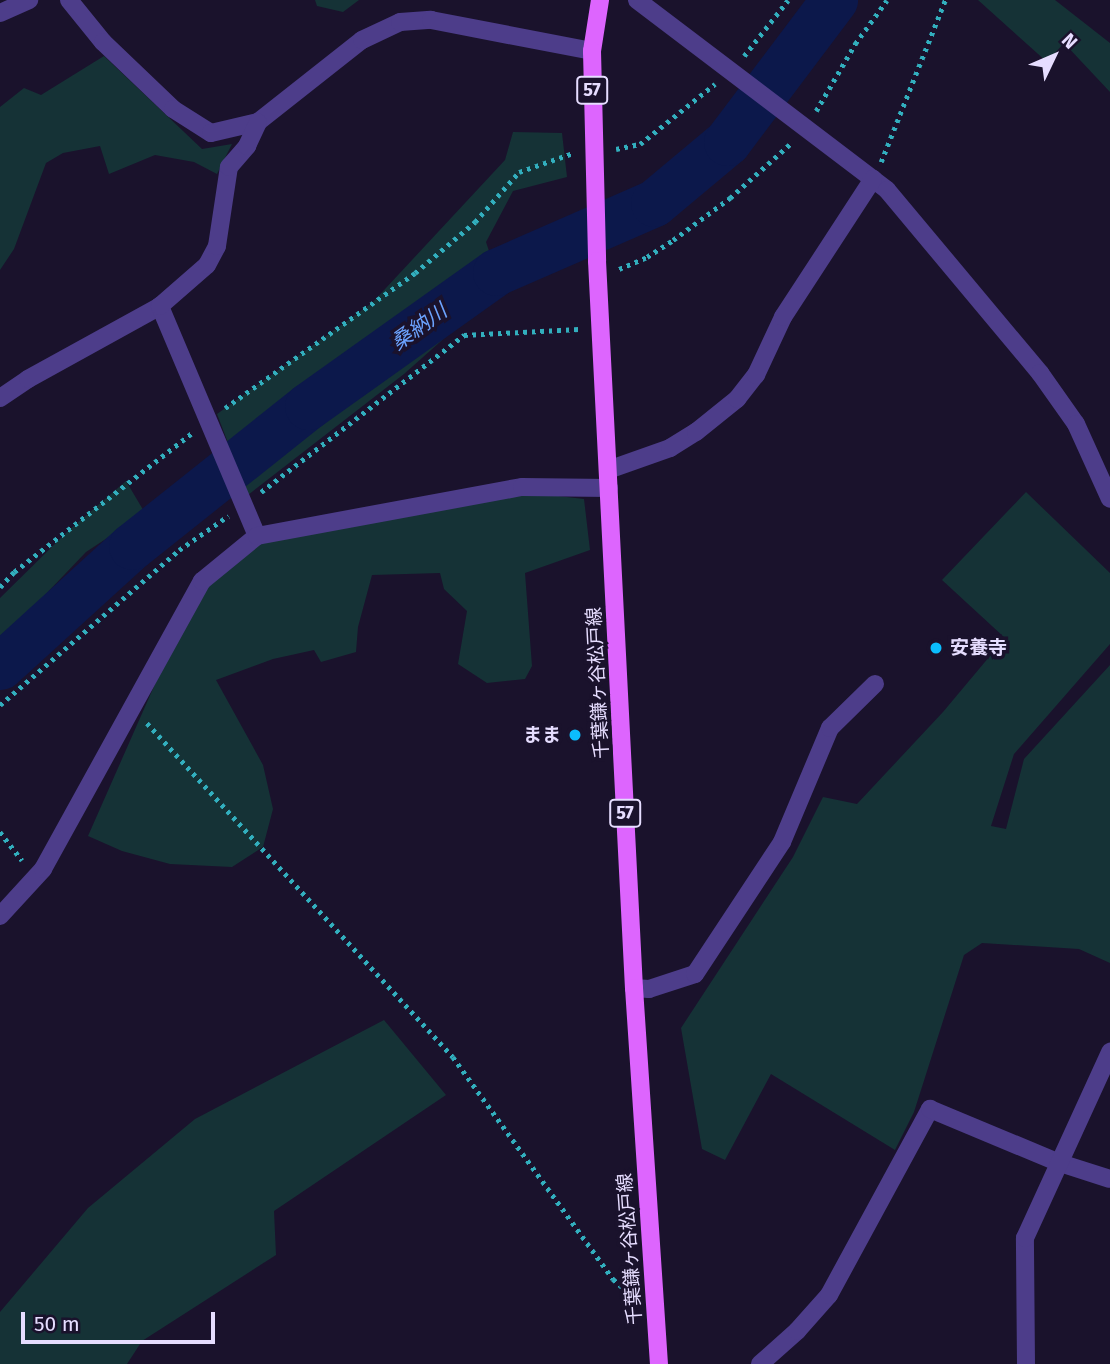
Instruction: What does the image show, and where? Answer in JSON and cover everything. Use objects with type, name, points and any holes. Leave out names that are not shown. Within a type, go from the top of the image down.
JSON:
[{"type":"main road","name":"千葉鎌ヶ谷松戸線","points":[[600,0],[592,51],[597,261],[635,988],[659,1364]]},
{"type":"street","points":[[0,13],[29,0]]},
{"type":"street","points":[[69,0],[103,42],[182,115],[211,133],[258,122],[362,40],[400,22],[431,20],[592,51]]},
{"type":"street","points":[[637,0],[733,70],[801,126],[887,190],[1040,373],[1076,424],[1110,499]]},
{"type":"street","points":[[0,398],[28,379],[160,306],[207,265],[217,246],[229,167],[247,146],[258,122]]},
{"type":"street","points":[[608,470],[670,447],[696,432],[737,399],[756,375],[783,317],[873,179]]},
{"type":"street","points":[[160,306],[257,536]]},
{"type":"street","points":[[0,916],[43,869],[202,581],[257,536],[522,487],[609,488]]},
{"type":"street","points":[[635,988],[649,989],[695,974],[782,842],[830,727],[875,684]]},
{"type":"street","points":[[1026,1364],[1025,1238],[1110,1052]]},
{"type":"street","points":[[760,1364],[797,1332],[830,1294],[930,1109],[1060,1163],[1110,1179]]},
{"type":"path","points":[[0,587],[14,572],[208,425],[415,273],[475,222],[519,172],[569,154],[593,150],[604,152],[640,144],[733,70],[788,0]]},
{"type":"path","points":[[615,270],[647,257],[730,198],[801,126],[887,0]]},
{"type":"path","points":[[873,179],[897,128],[945,0]]},
{"type":"path","points":[[0,705],[178,550],[241,499],[464,335],[600,325]]},
{"type":"path","points":[[132,706],[453,1057],[613,1279],[655,1311]]},
{"type":"path","points":[[0,832],[35,878]]},
{"type":"green space","points":[[315,0],[359,0],[343,12],[317,6]]},
{"type":"green space","points":[[978,0],[1055,0],[1110,43],[1110,92],[1064,43],[1047,62]]},
{"type":"green space","points":[[104,56],[202,149],[232,144],[217,174],[194,162],[155,155],[109,174],[100,146],[63,153],[46,163],[14,249],[0,270],[0,107],[24,88],[41,95]]},
{"type":"green space","points":[[513,132],[562,133],[567,177],[513,191],[486,242],[496,272],[493,295],[404,374],[248,495],[217,414],[372,303],[505,160]]},
{"type":"green space","points":[[126,481],[145,513],[86,552],[0,642],[0,598],[68,531]]},
{"type":"green space","points":[[524,492],[584,499],[590,550],[525,573],[532,666],[525,679],[487,683],[458,664],[467,611],[444,589],[440,573],[372,575],[358,627],[356,652],[321,662],[314,650],[273,659],[216,680],[263,765],[273,809],[263,847],[232,867],[170,864],[122,851],[88,836],[159,675],[206,587],[258,544]]},
{"type":"green space","points":[[1026,492],[1110,573],[1110,644],[1014,754],[991,826],[1006,829],[1024,759],[1110,665],[1110,963],[1079,949],[982,943],[964,955],[914,1112],[895,1150],[771,1074],[725,1160],[702,1149],[681,1028],[793,857],[823,797],[857,804],[943,712],[1005,638],[942,580]]},
{"type":"green space","points":[[384,1020],[446,1095],[274,1211],[276,1255],[142,1341],[127,1364],[0,1364],[0,1312],[88,1208],[195,1119]]},
{"type":"waterway","name":"桑納川","points":[[0,666],[132,546],[308,406],[496,272],[654,203],[727,142],[834,0]]},
{"type":"place","name":"安養寺","points":[[936,648]]},
{"type":"place","name":"まま","points":[[575,735]]}]
